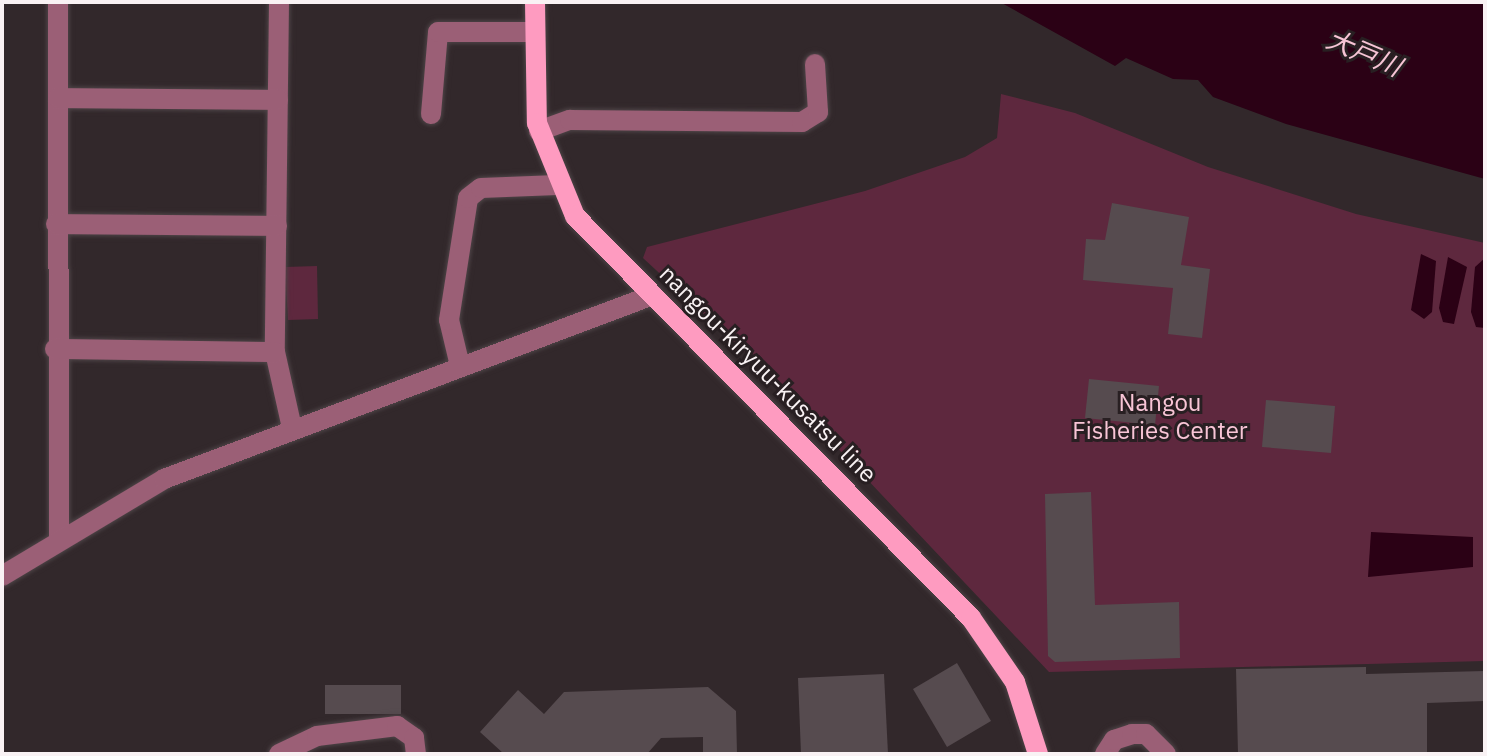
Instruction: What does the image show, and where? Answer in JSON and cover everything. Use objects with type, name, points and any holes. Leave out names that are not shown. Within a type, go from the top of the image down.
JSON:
[{"type":"main road","name":"nangou-kiryuu-kusatsu line","points":[[535,2],[539,131],[557,185],[575,216],[971,618],[1015,682],[1038,754]]},
{"type":"street","points":[[58,2],[55,349],[59,537]]},
{"type":"street","points":[[279,2],[275,352],[292,428]]},
{"type":"street","points":[[431,114],[438,32],[535,32]]},
{"type":"street","points":[[539,131],[570,120],[802,122],[818,112],[815,64]]},
{"type":"street","points":[[58,98],[278,100]]},
{"type":"street","points":[[460,366],[449,320],[468,198],[481,188],[557,185]]},
{"type":"street","points":[[56,224],[277,226]]},
{"type":"street","points":[[2,576],[59,537],[164,479],[292,428],[653,295]]},
{"type":"street","points":[[55,349],[275,352]]},
{"type":"street","points":[[279,754],[317,736],[397,726],[414,738],[416,754]]},
{"type":"street","points":[[1105,754],[1114,740],[1132,734],[1146,734],[1166,754]]},
{"type":"green space","name":"Nangou Fisheries Center","points":[[1001,94],[1075,113],[1208,167],[1356,214],[1485,243],[1485,661],[1049,672],[762,368],[643,258],[647,247],[865,191],[965,157],[997,138]]},
{"type":"green space","points":[[317,266],[318,319],[288,320],[285,267]]},
{"type":"water","name":"大戸川","points":[[1000,2],[1485,2],[1485,179],[1286,124],[1213,97],[1198,80],[1173,79],[1126,58],[1115,66]]},
{"type":"water","points":[[1421,254],[1436,261],[1432,312],[1424,319],[1411,310]]},
{"type":"water","points":[[1448,257],[1467,267],[1454,324],[1443,322],[1439,308]]},
{"type":"water","points":[[1485,258],[1485,328],[1476,327],[1471,312],[1475,267]]},
{"type":"water","points":[[1371,532],[1473,537],[1473,567],[1368,577]]},
{"type":"building","points":[[1112,203],[1189,217],[1181,265],[1210,269],[1202,338],[1168,334],[1173,288],[1083,280],[1086,239],[1105,240]]},
{"type":"building","points":[[1089,379],[1159,386],[1155,425],[1085,418]]},
{"type":"building","points":[[1266,400],[1335,406],[1331,453],[1262,447]]},
{"type":"building","points":[[1091,492],[1095,605],[1179,602],[1180,658],[1055,662],[1048,656],[1045,494]]},
{"type":"building","points":[[957,663],[991,721],[947,747],[913,689]]},
{"type":"building","points":[[1366,667],[1366,674],[1485,671],[1485,701],[1427,703],[1427,754],[1238,754],[1236,669]]},
{"type":"building","points":[[884,674],[888,754],[801,754],[798,678]]},
{"type":"building","points":[[325,685],[401,685],[401,714],[325,714]]},
{"type":"building","points":[[708,687],[736,711],[737,754],[703,754],[703,737],[661,738],[647,754],[504,754],[480,732],[518,690],[544,714],[564,692]]}]
